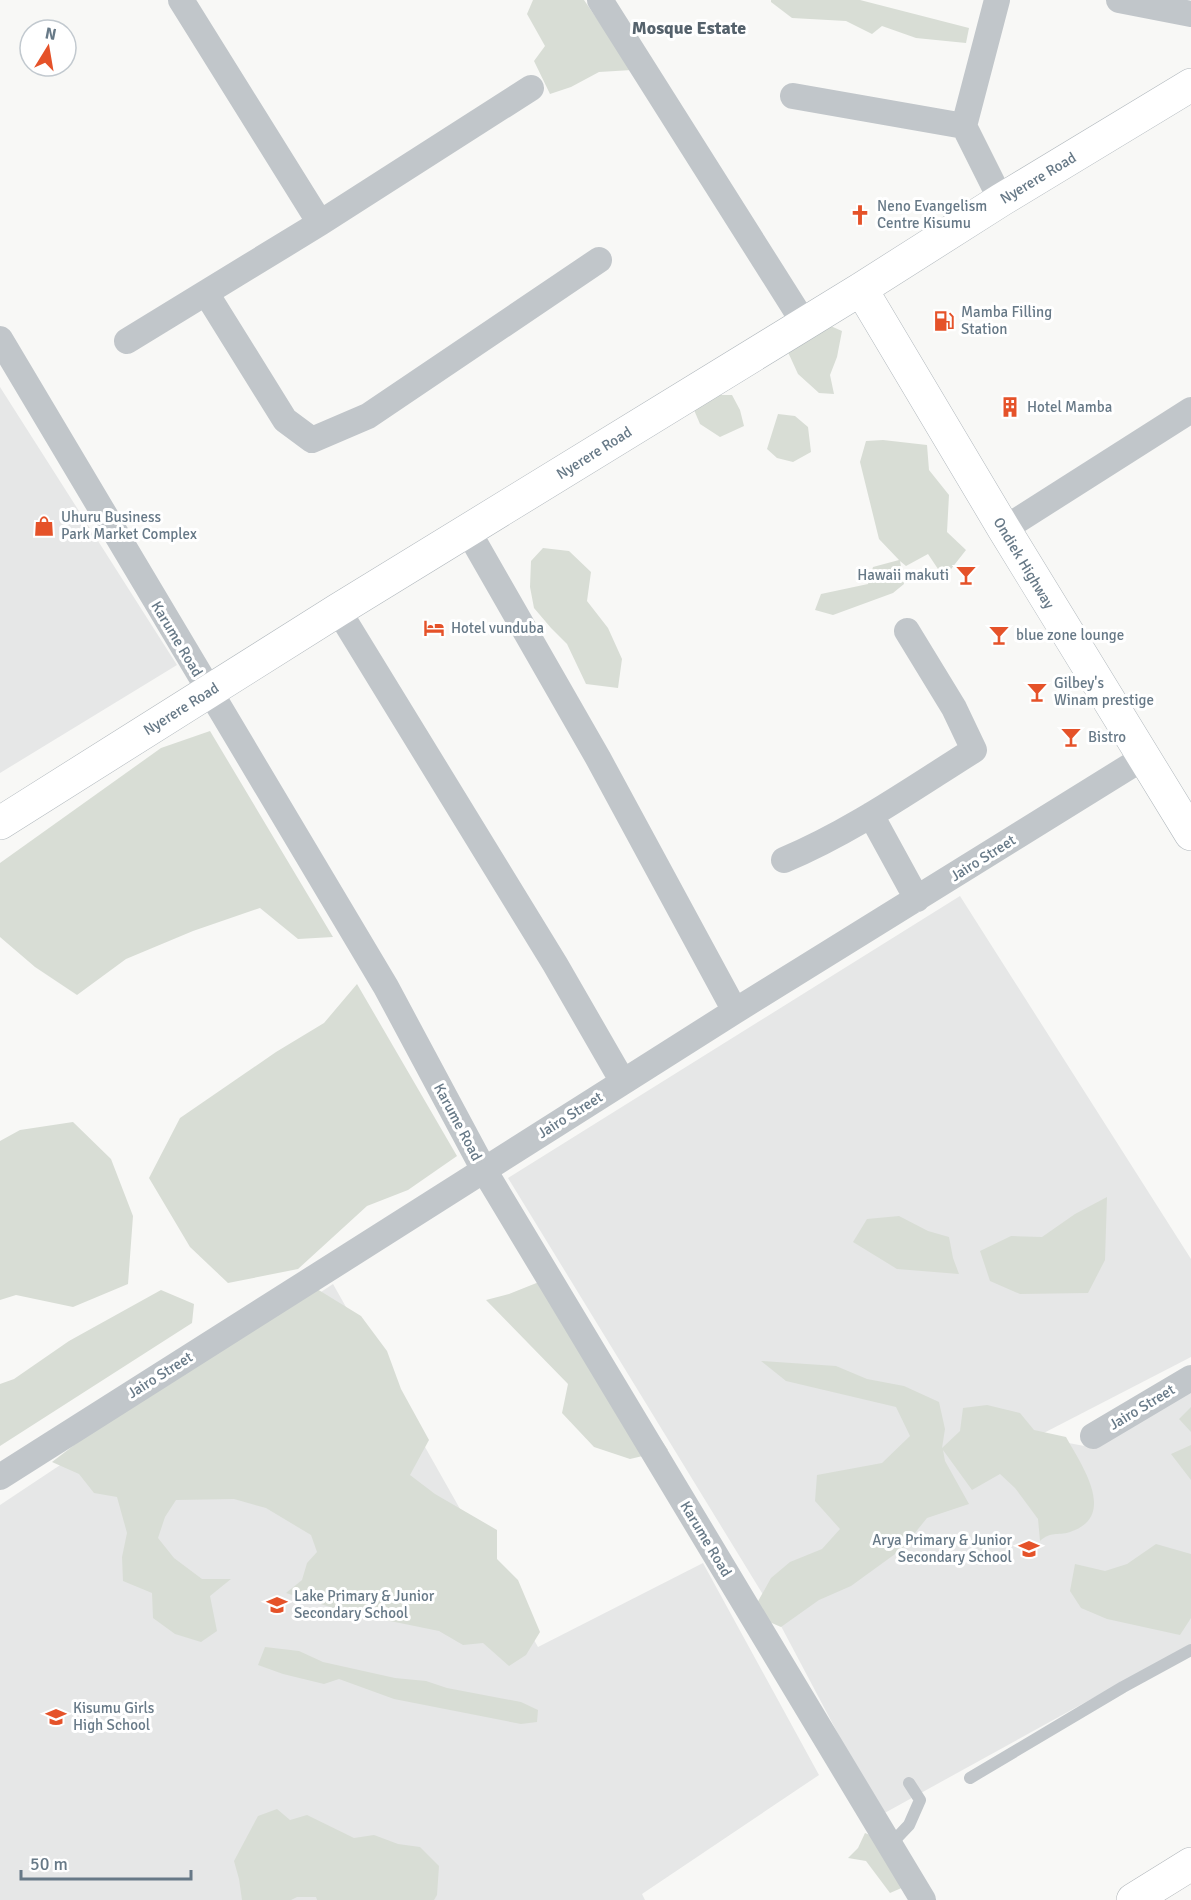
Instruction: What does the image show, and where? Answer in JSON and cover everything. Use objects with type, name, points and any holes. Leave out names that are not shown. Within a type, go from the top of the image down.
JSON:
[{"type":"main road","name":"Nyerere Road","points":[[0,823],[338,610],[1191,85]]},
{"type":"main road","name":"Ondiek Highway","points":[[861,289],[1004,529],[1191,834]]},
{"type":"main road","points":[[1133,1900],[1191,1864]]},
{"type":"main road","points":[[1176,1900],[1191,1891]]},
{"type":"street","points":[[181,0],[320,223]]},
{"type":"street","points":[[600,0],[804,323]]},
{"type":"street","points":[[997,0],[964,126],[1001,200]]},
{"type":"street","points":[[1119,0],[1191,14]]},
{"type":"street","points":[[127,341],[320,223],[531,88]]},
{"type":"street","points":[[793,96],[964,126]]},
{"type":"street","points":[[206,293],[285,420],[312,440],[368,416],[599,260]]},
{"type":"street","name":"Karume Road","points":[[0,339],[208,692],[386,987],[484,1170],[922,1900]]},
{"type":"street","points":[[1004,529],[1191,410]]},
{"type":"street","points":[[468,531],[598,758],[735,1011]]},
{"type":"street","points":[[338,610],[549,954],[623,1082]]},
{"type":"street","points":[[784,860],[804,852],[871,815],[974,750],[954,708],[907,631]]},
{"type":"street","name":"Jairo Street","points":[[0,1477],[735,1011],[1143,758]]},
{"type":"street","points":[[871,815],[917,899]]},
{"type":"street","name":"Jairo Street","points":[[1093,1436],[1191,1378]]},
{"type":"lane","points":[[970,1778],[1123,1687],[1191,1650]]},
{"type":"lane","points":[[890,1845],[909,1825],[920,1800],[909,1783]]},
{"type":"shaded area","points":[[533,0],[584,0],[632,70],[599,72],[571,87],[550,94],[534,61],[545,46],[527,14]]},
{"type":"shaded area","points":[[771,0],[860,0],[969,28],[966,43],[916,38],[882,26],[872,34],[846,21],[792,18]]},
{"type":"shaded area","points":[[826,324],[842,331],[837,357],[830,375],[834,394],[819,393],[798,374],[787,350]]},
{"type":"shaded area","name":"Uhuru Business Park Market Complex","points":[[0,387],[177,665],[0,773]]},
{"type":"shaded area","points":[[714,395],[732,395],[740,410],[744,426],[720,437],[700,424],[694,410]]},
{"type":"shaded area","points":[[778,414],[795,416],[808,427],[811,452],[793,462],[777,458],[767,449]]},
{"type":"shaded area","points":[[883,440],[927,445],[929,470],[949,495],[947,532],[966,550],[944,578],[928,554],[906,566],[900,561],[904,584],[893,593],[833,615],[815,610],[821,594],[868,584],[873,567],[899,560],[879,539],[860,462],[866,441]]},
{"type":"shaded area","points":[[543,548],[569,551],[591,572],[587,601],[608,628],[622,659],[618,688],[586,684],[567,644],[534,608],[530,587],[531,561]]},
{"type":"shaded area","points":[[210,731],[333,937],[298,939],[260,908],[193,931],[126,959],[77,995],[35,967],[0,937],[0,863],[161,748]]},
{"type":"shaded area","points":[[960,896],[1191,1259],[1191,1357],[1036,1437],[1090,1447],[1191,1383],[1191,1644],[881,1815],[773,1611],[508,1178]]},
{"type":"shaded area","points":[[357,984],[457,1156],[408,1190],[367,1206],[298,1269],[228,1283],[190,1247],[149,1178],[180,1118],[276,1052],[324,1023]]},
{"type":"shaded area","points":[[73,1122],[111,1159],[133,1216],[128,1284],[73,1307],[16,1295],[0,1300],[0,1141],[20,1130]]},
{"type":"shaded area","points":[[1107,1197],[1105,1260],[1088,1293],[1020,1294],[990,1281],[980,1251],[1011,1236],[1042,1237],[1075,1214]]},
{"type":"shaded area","points":[[899,1216],[928,1231],[949,1237],[959,1274],[897,1269],[853,1242],[867,1219]]},
{"type":"shaded area","points":[[539,1282],[638,1406],[668,1450],[630,1459],[594,1447],[562,1413],[568,1384],[486,1300]]},
{"type":"shaded area","name":"Lake Primary & Junior Secondary School","points":[[333,1284],[538,1647],[703,1563],[819,1775],[642,1894],[645,1900],[0,1900],[0,1505]]},
{"type":"shaded area","points":[[317,1289],[361,1316],[387,1351],[401,1389],[429,1440],[410,1475],[435,1494],[497,1530],[497,1559],[518,1580],[540,1632],[526,1655],[509,1666],[483,1643],[463,1645],[439,1631],[346,1612],[286,1593],[302,1580],[307,1563],[317,1552],[311,1535],[266,1508],[234,1499],[176,1500],[165,1517],[158,1538],[174,1558],[202,1579],[231,1579],[210,1596],[217,1631],[201,1642],[175,1634],[153,1618],[152,1593],[123,1581],[122,1557],[127,1533],[117,1497],[94,1493],[79,1474],[52,1462],[86,1436]]},
{"type":"shaded area","points":[[161,1290],[194,1304],[192,1323],[0,1446],[0,1384],[14,1379],[69,1341]]},
{"type":"shaded area","points":[[761,1361],[836,1366],[867,1379],[904,1386],[939,1402],[945,1429],[942,1448],[960,1431],[963,1408],[987,1405],[1020,1413],[1034,1430],[1066,1437],[1092,1489],[1094,1503],[1092,1514],[1084,1525],[1070,1532],[1051,1535],[1040,1541],[1038,1519],[1015,1488],[1000,1474],[972,1490],[943,1450],[945,1461],[969,1504],[927,1518],[902,1549],[851,1586],[819,1600],[781,1627],[751,1614],[771,1578],[790,1562],[822,1549],[840,1529],[815,1501],[817,1475],[882,1463],[910,1436],[896,1407],[786,1381]]},
{"type":"shaded area","points":[[1191,1407],[1191,1432],[1179,1419]]},
{"type":"shaded area","points":[[1191,1445],[1191,1480],[1171,1454]]},
{"type":"shaded area","points":[[1156,1544],[1191,1554],[1191,1618],[1180,1635],[1107,1619],[1081,1608],[1070,1591],[1075,1564],[1105,1571],[1127,1564]]},
{"type":"shaded area","points":[[265,1647],[299,1651],[323,1662],[521,1702],[538,1710],[537,1722],[521,1724],[394,1699],[339,1679],[324,1684],[283,1674],[258,1665]]},
{"type":"shaded area","points":[[277,1809],[290,1820],[307,1815],[354,1838],[374,1835],[398,1844],[420,1847],[439,1866],[437,1895],[434,1900],[317,1900],[316,1897],[297,1897],[291,1900],[242,1900],[234,1861],[258,1816]]},
{"type":"shaded area","points":[[865,1833],[882,1840],[906,1886],[890,1893],[866,1861],[848,1858],[858,1848]]},
{"type":"place","name":"Neno Evangelism Centre Kisumu","points":[[860,215]]},
{"type":"place","name":"Mamba Filling Station","points":[[944,321]]},
{"type":"place","name":"Hotel Mamba","points":[[1010,407]]},
{"type":"place","name":"Uhuru Business Park Market Complex","points":[[44,526]]},
{"type":"place","name":"Hawaii makuti","points":[[966,575]]},
{"type":"place","name":"Hotel vunduba","points":[[434,628]]},
{"type":"place","name":"blue zone lounge","points":[[999,635]]},
{"type":"place","name":"Gilbey's Winam prestige","points":[[1037,692]]},
{"type":"place","name":"Bistro","points":[[1071,737]]},
{"type":"place","name":"Arya Primary & Junior Secondary School","points":[[1029,1549]]},
{"type":"place","name":"Lake Primary & Junior Secondary School","points":[[277,1605]]},
{"type":"place","name":"Kisumu Girls High School","points":[[56,1717]]},
{"type":"district","name":"Mosque Estate","points":[[689,28]]}]
